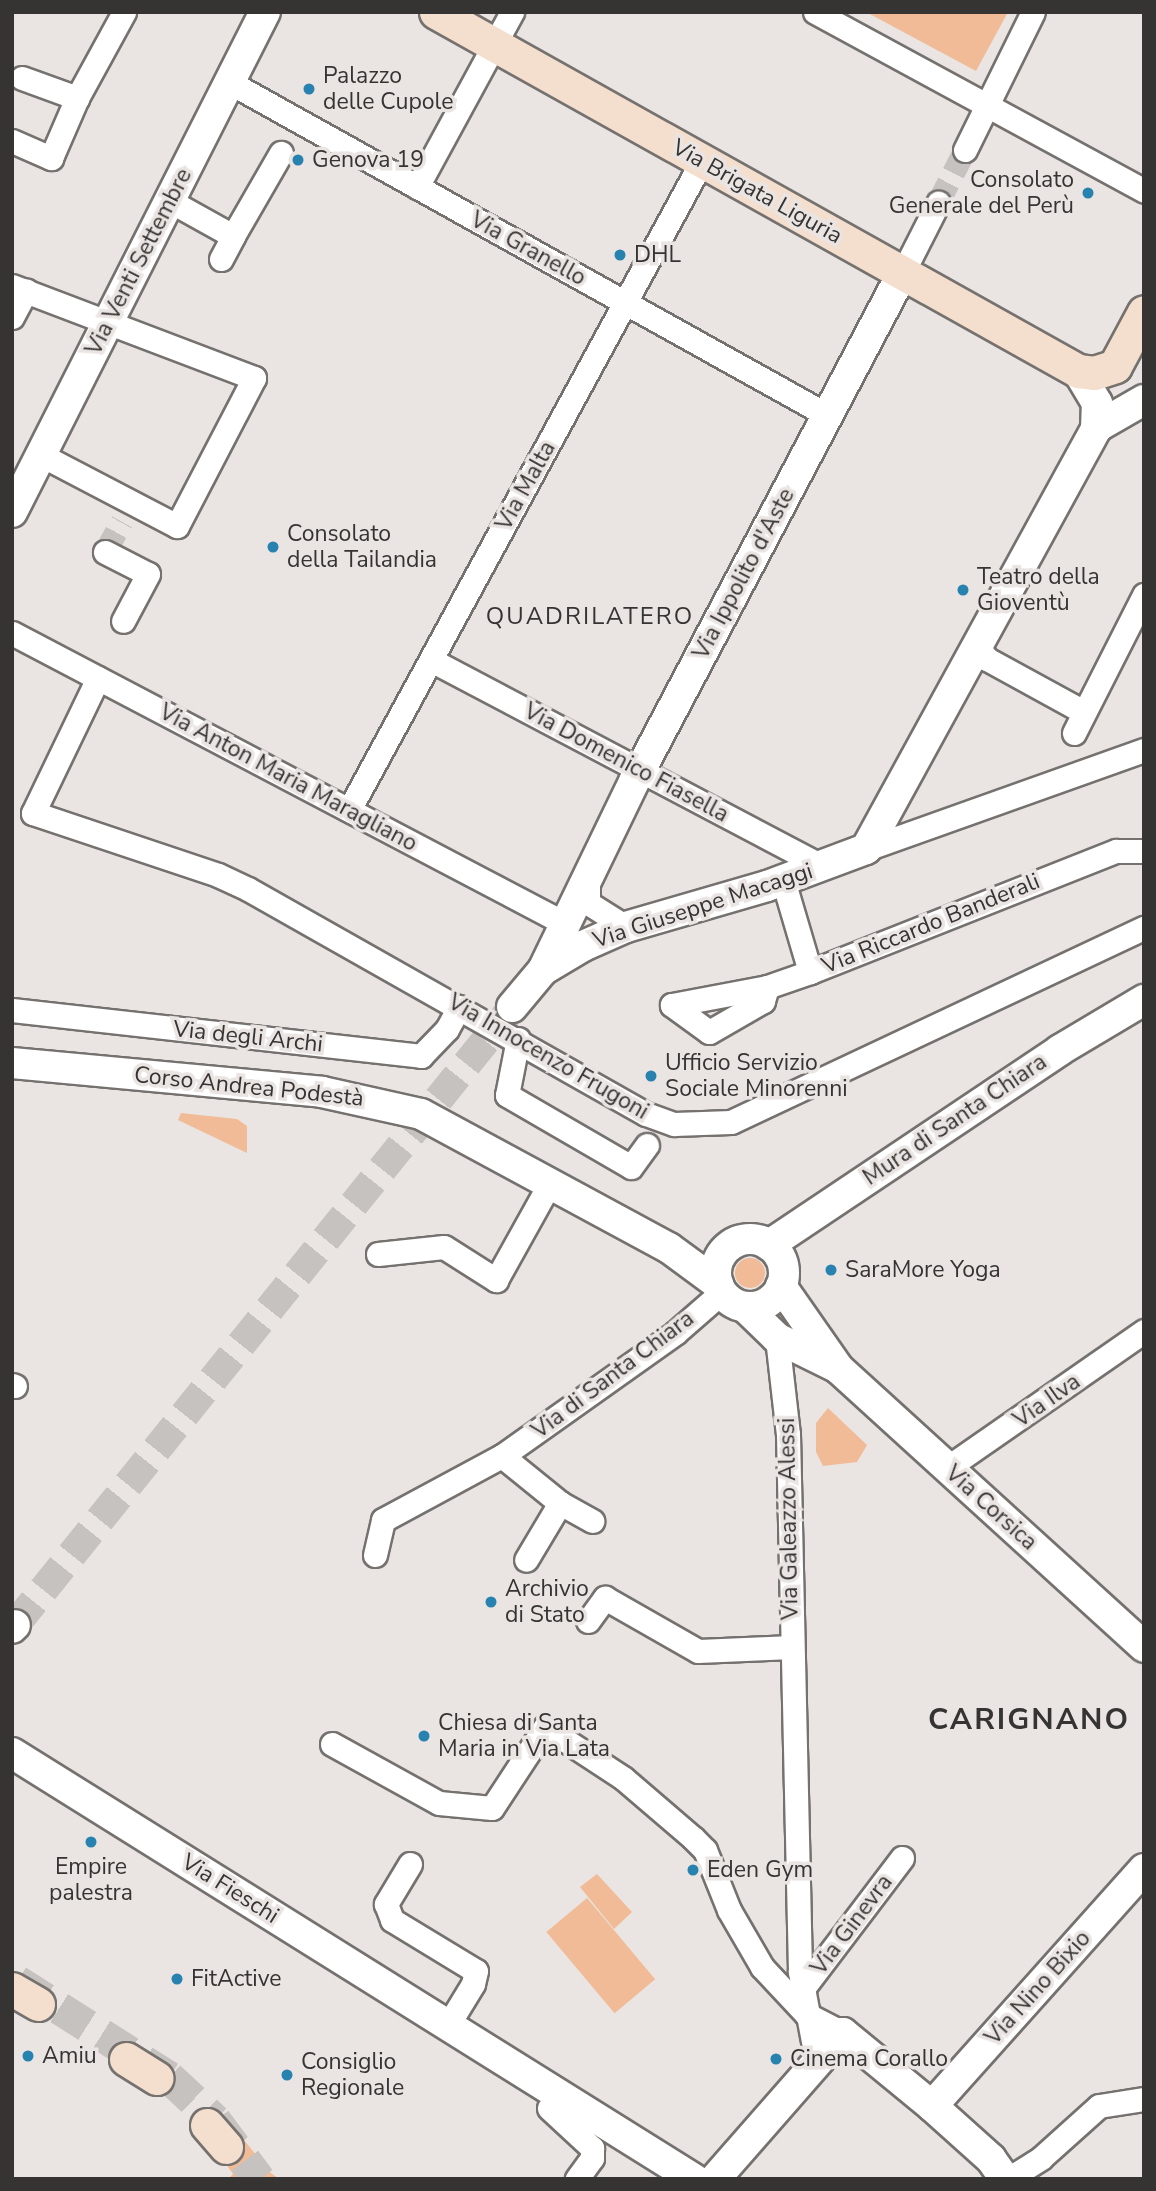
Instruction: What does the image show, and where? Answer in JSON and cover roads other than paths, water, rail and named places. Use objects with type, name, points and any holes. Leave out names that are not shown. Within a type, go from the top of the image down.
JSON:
[{"type":"main road","name":"Via Brigata Liguria","points":[[436,12],[1078,371]]},
{"type":"main road","points":[[1078,371],[1094,373],[1115,366],[1144,312]]},
{"type":"main road","points":[[126,2059],[156,2078]]},
{"type":"street","points":[[12,142],[51,158],[77,98],[124,12]]},
{"type":"street","name":"Via Venti Settembre","points":[[12,512],[265,12]]},
{"type":"street","points":[[417,187],[512,12]]},
{"type":"street","points":[[816,12],[1144,191]]},
{"type":"street","points":[[965,150],[984,104],[1033,12]]},
{"type":"street","points":[[22,78],[77,98]]},
{"type":"street","name":"Via Granello","points":[[229,82],[827,415]]},
{"type":"street","points":[[221,259],[281,153]]},
{"type":"street","name":"Via Malta","points":[[349,810],[702,161]]},
{"type":"street","points":[[170,201],[233,236]]},
{"type":"street","points":[[902,274],[938,203]]},
{"type":"street","name":"Via Ippolito d'Aste","points":[[512,1007],[543,970],[640,771],[902,274]]},
{"type":"street","points":[[12,317],[19,288],[254,378],[177,526],[127,512],[41,455]]},
{"type":"street","points":[[1078,371],[1095,396],[1097,427]]},
{"type":"street","points":[[866,849],[1097,427],[1144,400]]},
{"type":"street","points":[[105,552],[148,574],[123,621]]},
{"type":"street","points":[[1074,733],[1082,711],[1144,596]]},
{"type":"street","name":"Via Anton Maria Maragliano","points":[[12,633],[564,923]]},
{"type":"street","points":[[976,645],[987,659],[1082,711]]},
{"type":"street","name":"Via Domenico Fiasella","points":[[430,660],[822,866]]},
{"type":"street","name":"Via Innocenzo Frugoni","points":[[98,678],[33,813],[218,875],[519,1039],[660,1121],[714,1126],[731,1122],[975,1010],[1144,928]]},
{"type":"street","name":"Via Giuseppe Macaggi","points":[[543,970],[583,946],[626,927],[783,880],[1144,750]]},
{"type":"street","points":[[896,793],[900,817],[928,828]]},
{"type":"street","name":"Via Riccardo Banderali","points":[[783,880],[810,972],[1116,851],[1144,851]]},
{"type":"street","points":[[588,874],[588,903],[626,927]]},
{"type":"street","points":[[767,987],[810,972]]},
{"type":"street","name":"Mura di Santa Chiara","points":[[769,1245],[1060,1049],[1144,1000]]},
{"type":"street","name":"Via degli Archi","points":[[12,1010],[421,1056],[447,1029],[459,1007]]},
{"type":"street","points":[[519,1039],[507,1095],[631,1167],[647,1145]]},
{"type":"street","name":"Corso Andrea Podestà","points":[[12,1063],[367,1098],[432,1119],[673,1250],[778,1338],[839,1369]]},
{"type":"street","points":[[378,1254],[444,1247],[496,1280],[550,1183]]},
{"type":"street","points":[[782,1286],[766,1303],[728,1294],[719,1259],[726,1249],[743,1240],[769,1245],[783,1264],[782,1286],[839,1369]]},
{"type":"street","name":"Corso Andrea Podestà","points":[[673,1250],[726,1249]]},
{"type":"street","name":"Via di Santa Chiara","points":[[375,1555],[383,1520],[502,1456],[728,1294]]},
{"type":"street","name":"Via Ilva","points":[[947,1468],[1144,1331]]},
{"type":"street","name":"Via Galeazzo Alessi","points":[[778,1338],[786,1390],[801,1991],[817,2063]]},
{"type":"street","name":"Via Corsica","points":[[839,1369],[1144,1647]]},
{"type":"street","points":[[502,1456],[560,1503],[592,1521]]},
{"type":"street","points":[[526,1560],[560,1503]]},
{"type":"street","name":"Via Galeazzo Alessi","points":[[588,1621],[605,1598],[698,1651],[792,1647]]},
{"type":"street","points":[[332,1744],[439,1803],[492,1808],[545,1727],[623,1778],[705,1850],[749,1948],[806,2014],[843,2033],[932,2106],[990,2159],[1006,2179],[1041,2158],[1099,2106],[1144,2099]]},
{"type":"street","name":"Via Fieschi","points":[[12,1753],[694,2179]]},
{"type":"street","name":"Via Ginevra","points":[[801,1991],[902,1858]]},
{"type":"street","points":[[410,1864],[386,1903],[392,1920],[476,1971],[473,1984],[448,2025]]},
{"type":"street","name":"Via Nino Bixio","points":[[932,2106],[1144,1868]]},
{"type":"street","points":[[715,2179],[843,2033]]},
{"type":"street","points":[[549,2108],[592,2148],[592,2158],[577,2179]]},
{"type":"tunnel","points":[[938,203],[965,150]]},
{"type":"tunnel","points":[[105,552],[122,521]]},
{"type":"tunnel","points":[[15,1625],[512,1008]]},
{"type":"tunnel","points":[[17,1981],[169,2077],[215,2120],[259,2179]]},
{"type":"place","name":"Palazzo delle Cupole","points":[[309,89]]},
{"type":"place","name":"Genova 19","points":[[298,160]]},
{"type":"place","name":"Consolato Generale del Perù","points":[[1088,193]]},
{"type":"place","name":"DHL","points":[[620,255]]},
{"type":"place","name":"Consolato della Tailandia","points":[[273,547]]},
{"type":"place","name":"Teatro della Gioventù","points":[[963,590]]},
{"type":"place","name":"Ufficio Servizio Sociale Minorenni","points":[[651,1076]]},
{"type":"place","name":"SaraMore Yoga","points":[[831,1270]]},
{"type":"place","name":"Archivio di Stato","points":[[491,1602]]},
{"type":"place","name":"Chiesa di Santa Maria in Via Lata","points":[[424,1736]]},
{"type":"place","name":"Empire palestra","points":[[91,1842]]},
{"type":"place","name":"Eden Gym","points":[[693,1870]]},
{"type":"place","name":"FitActive","points":[[177,1979]]},
{"type":"place","name":"Amiu","points":[[28,2056]]},
{"type":"place","name":"Cinema Corallo","points":[[776,2059]]},
{"type":"place","name":"Consiglio Regionale","points":[[287,2075]]},
{"type":"district","name":"QUADRILATERO","points":[[590,617]]},
{"type":"district","name":"CARIGNANO","points":[[1029,1720]]}]
